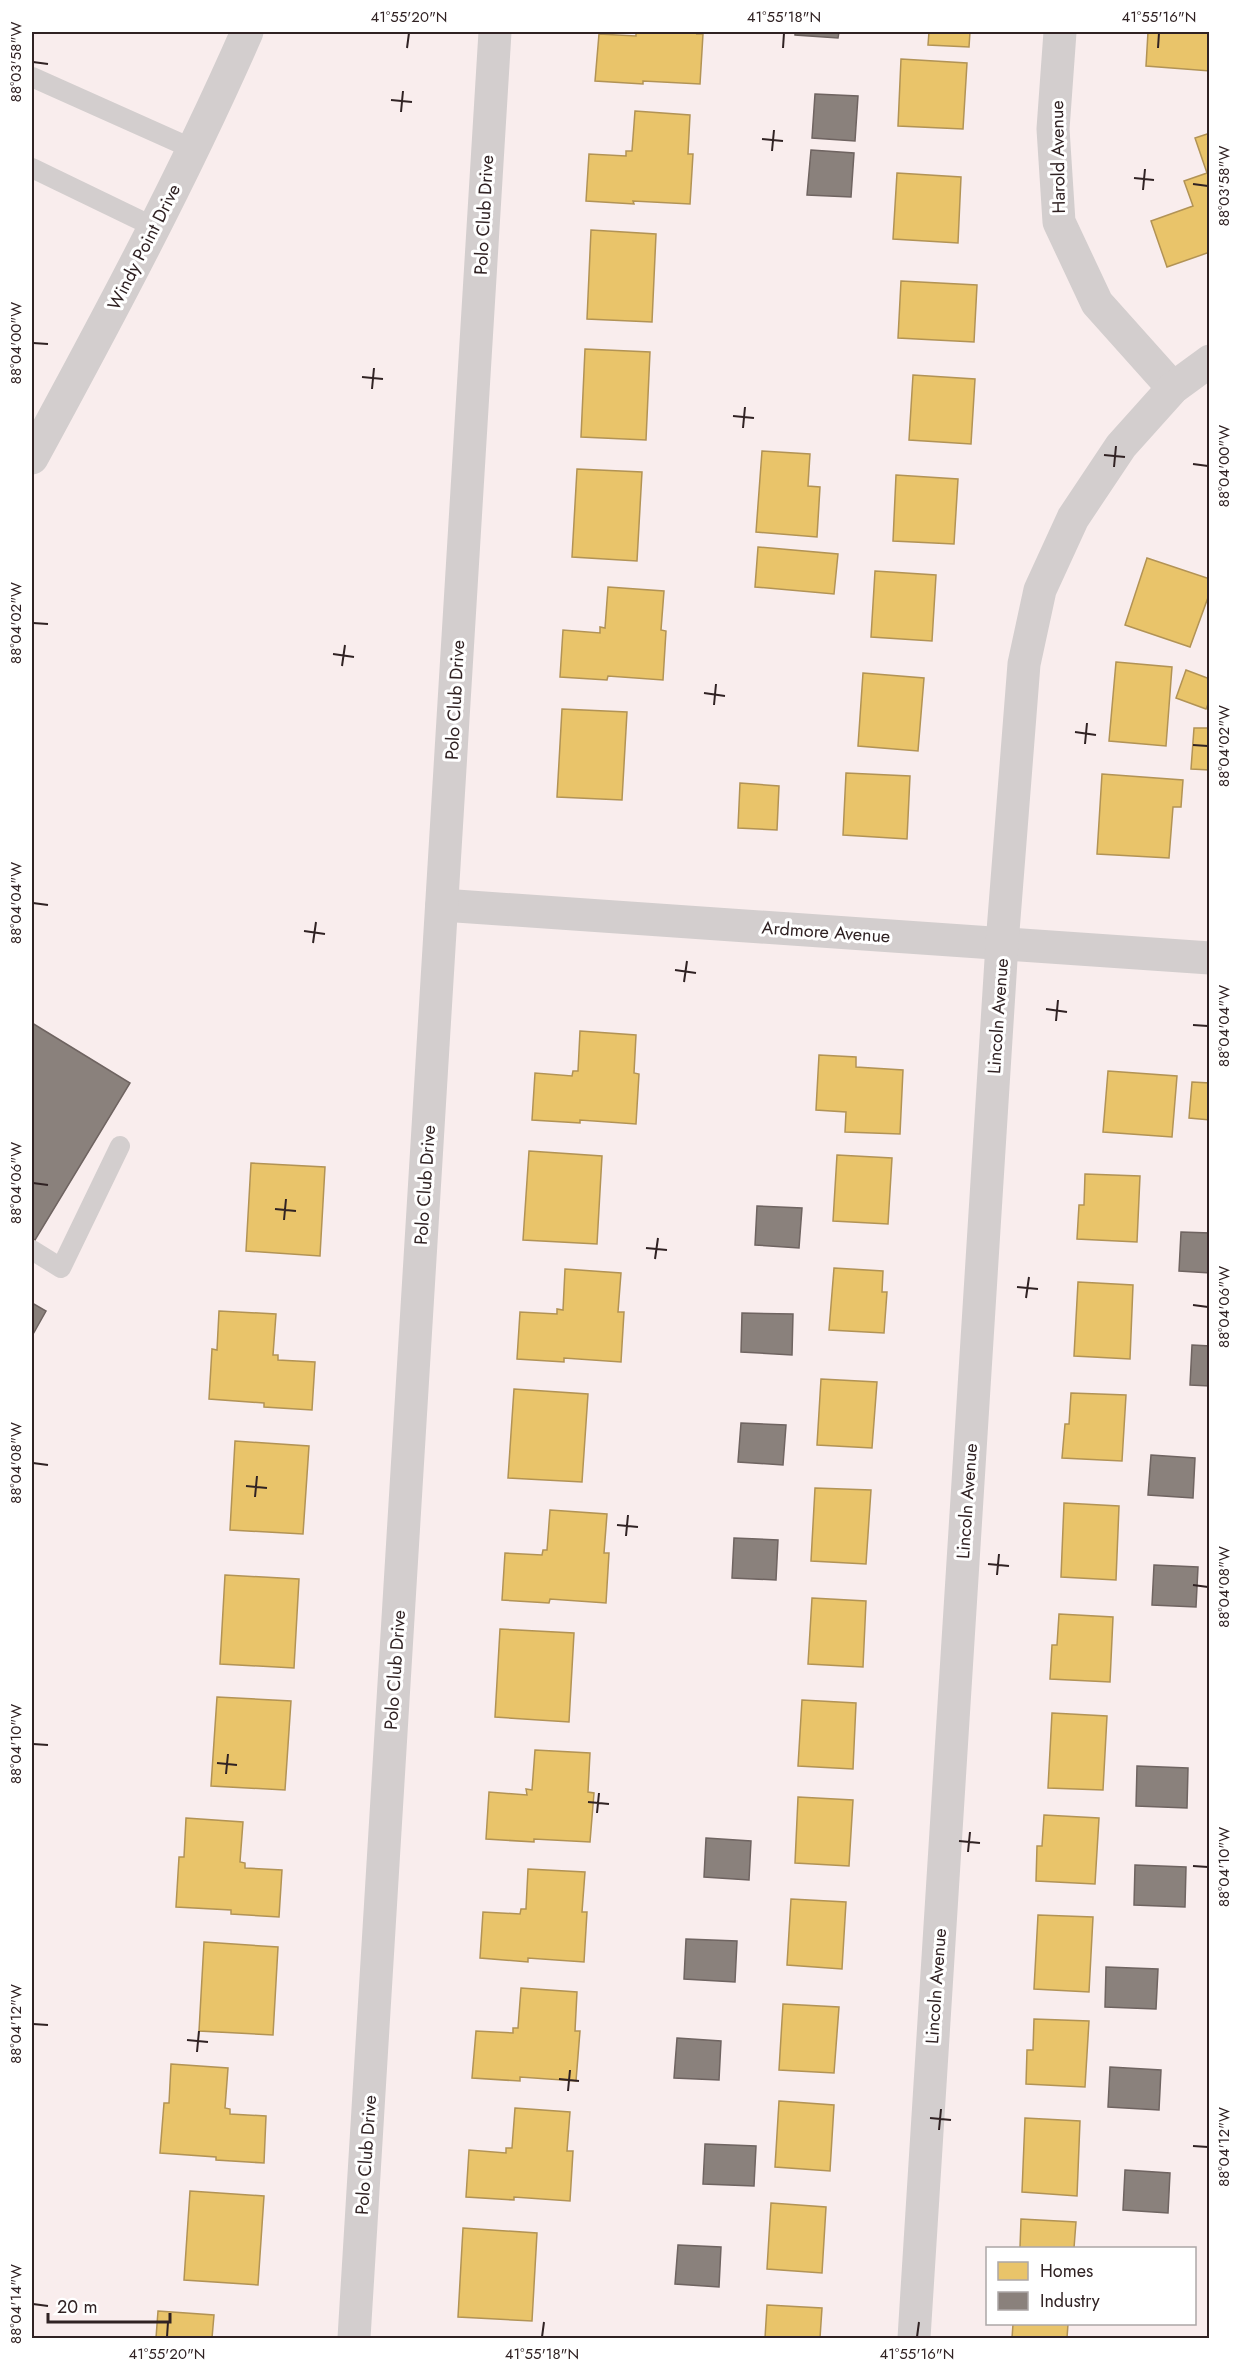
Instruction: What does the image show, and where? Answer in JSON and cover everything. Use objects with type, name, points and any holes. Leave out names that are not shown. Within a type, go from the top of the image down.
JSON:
[{"type":"street","name":"Windy Point Drive","points":[[32,458],[119,297],[193,149],[247,32]]},
{"type":"street","name":"Polo Club Drive","points":[[354,2338],[495,32]]},
{"type":"street","name":"Harold Avenue","points":[[1060,32],[1053,129],[1059,222],[1097,303],[1173,388]]},
{"type":"street","name":"Lincoln Avenue","points":[[914,2338],[1002,944],[1024,664],[1040,590],[1073,518],[1121,446],[1173,388],[1209,362]]},
{"type":"street","name":"Ardmore Avenue","points":[[442,905],[1209,958]]},
{"type":"lane","points":[[32,77],[193,149]]},
{"type":"lane","points":[[32,168],[154,227]]},
{"type":"lane","points":[[32,1250],[60,1268],[120,1146]]},
{"type":"building: Homes","points":[[636,32],[698,32],[697,34],[703,34],[700,84],[595,81],[599,34],[636,36]]},
{"type":"building: Homes","points":[[929,32],[970,32],[969,47],[928,45]]},
{"type":"building: Homes","points":[[1148,32],[1210,32],[1210,71],[1146,66]]},
{"type":"building: Homes","points":[[901,59],[967,63],[963,129],[898,126]]},
{"type":"building: Homes","points":[[635,111],[690,115],[688,154],[693,154],[690,204],[586,201],[589,154],[626,156],[626,151],[632,151]]},
{"type":"building: Homes","points":[[1210,133],[1210,252],[1167,267],[1151,221],[1193,206],[1184,181],[1207,173],[1195,138]]},
{"type":"building: Homes","points":[[897,173],[961,177],[958,243],[893,239]]},
{"type":"building: Homes","points":[[591,230],[656,234],[652,322],[587,319]]},
{"type":"building: Homes","points":[[901,281],[977,285],[974,342],[898,338]]},
{"type":"building: Homes","points":[[585,349],[650,352],[646,440],[581,437]]},
{"type":"building: Homes","points":[[913,375],[975,379],[971,444],[909,440]]},
{"type":"building: Homes","points":[[762,451],[810,454],[808,486],[820,487],[817,537],[756,532]]},
{"type":"building: Homes","points":[[577,469],[642,472],[637,561],[572,557]]},
{"type":"building: Homes","points":[[896,475],[958,479],[954,544],[893,541]]},
{"type":"building: Homes","points":[[758,547],[838,554],[834,594],[755,587]]},
{"type":"building: Homes","points":[[1147,558],[1210,579],[1210,592],[1190,647],[1125,625]]},
{"type":"building: Homes","points":[[875,571],[936,575],[932,641],[871,637]]},
{"type":"building: Homes","points":[[608,587],[664,591],[661,630],[666,631],[663,680],[608,676],[607,680],[560,677],[563,630],[600,633],[600,627],[605,628]]},
{"type":"building: Homes","points":[[1116,662],[1172,667],[1166,746],[1109,741]]},
{"type":"building: Homes","points":[[1186,670],[1210,679],[1210,699],[1206,709],[1176,698]]},
{"type":"building: Homes","points":[[863,673],[924,678],[918,751],[858,746]]},
{"type":"building: Homes","points":[[562,709],[627,712],[622,800],[557,797]]},
{"type":"building: Homes","points":[[1194,728],[1210,728],[1210,770],[1191,769]]},
{"type":"building: Homes","points":[[846,773],[910,776],[907,839],[843,835]]},
{"type":"building: Homes","points":[[1102,774],[1183,780],[1181,807],[1173,807],[1169,858],[1097,854]]},
{"type":"building: Homes","points":[[740,783],[779,786],[777,830],[738,828]]},
{"type":"building: Homes","points":[[580,1031],[636,1035],[634,1073],[639,1074],[636,1124],[580,1120],[580,1123],[532,1120],[535,1073],[572,1076],[573,1071],[578,1071]]},
{"type":"building: Homes","points":[[819,1055],[856,1057],[856,1067],[903,1070],[900,1134],[845,1132],[846,1112],[816,1110]]},
{"type":"building: Homes","points":[[1108,1071],[1177,1076],[1172,1137],[1103,1132]]},
{"type":"building: Homes","points":[[1192,1082],[1210,1083],[1210,1120],[1189,1118]]},
{"type":"building: Homes","points":[[529,1151],[602,1156],[597,1244],[523,1240]]},
{"type":"building: Homes","points":[[837,1155],[892,1158],[888,1224],[833,1221]]},
{"type":"building: Homes","points":[[251,1163],[325,1167],[320,1256],[246,1251]]},
{"type":"building: Homes","points":[[1085,1174],[1140,1176],[1137,1242],[1077,1239],[1079,1205],[1084,1205]]},
{"type":"building: Homes","points":[[834,1268],[883,1271],[882,1292],[887,1292],[884,1333],[829,1330]]},
{"type":"building: Homes","points":[[565,1269],[621,1273],[618,1312],[624,1312],[621,1362],[564,1358],[564,1362],[517,1359],[520,1312],[557,1314],[557,1309],[563,1310]]},
{"type":"building: Homes","points":[[1078,1282],[1133,1285],[1130,1359],[1074,1356]]},
{"type":"building: Homes","points":[[219,1311],[276,1314],[273,1355],[278,1355],[278,1360],[315,1362],[312,1410],[264,1407],[264,1403],[209,1399],[212,1349],[217,1350]]},
{"type":"building: Homes","points":[[821,1379],[877,1382],[872,1448],[817,1445]]},
{"type":"building: Homes","points":[[514,1389],[588,1394],[582,1482],[508,1478]]},
{"type":"building: Homes","points":[[1071,1393],[1126,1395],[1122,1461],[1062,1458],[1065,1424],[1069,1424]]},
{"type":"building: Homes","points":[[235,1441],[309,1446],[303,1534],[230,1530]]},
{"type":"building: Homes","points":[[815,1488],[871,1490],[866,1564],[811,1561]]},
{"type":"building: Homes","points":[[1064,1503],[1119,1506],[1116,1580],[1061,1577]]},
{"type":"building: Homes","points":[[550,1510],[607,1514],[604,1553],[609,1553],[606,1603],[550,1599],[549,1603],[502,1600],[505,1553],[542,1555],[543,1550],[547,1550]]},
{"type":"building: Homes","points":[[225,1575],[299,1579],[294,1668],[220,1664]]},
{"type":"building: Homes","points":[[812,1598],[866,1601],[863,1667],[808,1664]]},
{"type":"building: Homes","points":[[1059,1614],[1113,1617],[1110,1682],[1050,1679],[1052,1645],[1057,1645]]},
{"type":"building: Homes","points":[[500,1629],[574,1633],[569,1722],[495,1717]]},
{"type":"building: Homes","points":[[217,1697],[291,1701],[285,1790],[211,1786]]},
{"type":"building: Homes","points":[[802,1700],[856,1703],[853,1769],[798,1766]]},
{"type":"building: Homes","points":[[1052,1713],[1107,1716],[1103,1790],[1048,1788]]},
{"type":"building: Homes","points":[[535,1750],[590,1753],[588,1792],[594,1793],[590,1842],[486,1839],[489,1792],[527,1795],[526,1789],[532,1790]]},
{"type":"building: Homes","points":[[798,1797],[853,1800],[849,1866],[795,1863]]},
{"type":"building: Homes","points":[[1044,1815],[1099,1818],[1095,1884],[1036,1881],[1037,1846],[1042,1846]]},
{"type":"building: Homes","points":[[186,1818],[243,1822],[240,1862],[245,1863],[245,1868],[282,1870],[279,1917],[231,1914],[231,1910],[176,1907],[179,1857],[184,1857]]},
{"type":"building: Homes","points":[[528,1869],[585,1872],[582,1912],[587,1912],[584,1962],[528,1958],[528,1962],[480,1958],[483,1912],[520,1914],[521,1909],[526,1909]]},
{"type":"building: Homes","points":[[791,1899],[846,1902],[842,1969],[787,1965]]},
{"type":"building: Homes","points":[[1038,1915],[1093,1917],[1089,1992],[1034,1989]]},
{"type":"building: Homes","points":[[204,1942],[278,1947],[273,2035],[199,2031]]},
{"type":"building: Homes","points":[[521,1988],[577,1992],[575,2031],[580,2031],[576,2081],[520,2077],[520,2081],[472,2078],[476,2031],[513,2033],[513,2028],[518,2028]]},
{"type":"building: Homes","points":[[783,2004],[839,2007],[834,2073],[779,2070]]},
{"type":"building: Homes","points":[[1034,2019],[1089,2021],[1085,2087],[1026,2084],[1027,2050],[1033,2050]]},
{"type":"building: Homes","points":[[171,2064],[228,2068],[225,2108],[230,2109],[230,2114],[266,2116],[264,2163],[160,2153],[164,2103],[169,2103]]},
{"type":"building: Homes","points":[[779,2101],[834,2105],[830,2171],[775,2167]]},
{"type":"building: Homes","points":[[515,2108],[570,2112],[567,2151],[573,2151],[570,2201],[514,2197],[514,2200],[466,2197],[469,2150],[506,2153],[506,2148],[512,2148]]},
{"type":"building: Homes","points":[[1025,2118],[1080,2121],[1077,2196],[1022,2192]]},
{"type":"building: Homes","points":[[190,2191],[264,2196],[258,2285],[184,2280]]},
{"type":"building: Homes","points":[[771,2203],[826,2207],[822,2273],[767,2269]]},
{"type":"building: Homes","points":[[1021,2219],[1076,2222],[1074,2247],[1020,2247]]},
{"type":"building: Homes","points":[[463,2228],[537,2233],[532,2321],[458,2317]]},
{"type":"building: Homes","points":[[767,2305],[822,2308],[820,2338],[765,2338]]},
{"type":"building: Homes","points":[[158,2311],[214,2315],[212,2338],[156,2338]]},
{"type":"building: Homes","points":[[1013,2325],[1068,2325],[1067,2338],[1012,2338]]},
{"type":"building: Industry","points":[[795,32],[839,32],[838,38],[795,35]]},
{"type":"building: Industry","points":[[815,94],[858,96],[855,141],[812,138]]},
{"type":"building: Industry","points":[[811,150],[854,153],[851,197],[807,195]]},
{"type":"building: Industry","points":[[32,1023],[130,1083],[35,1240],[32,1238]]},
{"type":"building: Industry","points":[[757,1206],[802,1208],[799,1248],[755,1245]]},
{"type":"building: Industry","points":[[1181,1232],[1210,1233],[1210,1273],[1179,1271]]},
{"type":"building: Industry","points":[[32,1303],[46,1311],[32,1336]]},
{"type":"building: Industry","points":[[742,1313],[793,1314],[792,1355],[741,1352]]},
{"type":"building: Industry","points":[[1192,1345],[1210,1346],[1210,1386],[1190,1385]]},
{"type":"building: Industry","points":[[741,1423],[786,1425],[783,1465],[738,1462]]},
{"type":"building: Industry","points":[[1151,1455],[1195,1458],[1193,1498],[1148,1495]]},
{"type":"building: Industry","points":[[734,1538],[778,1540],[776,1580],[732,1578]]},
{"type":"building: Industry","points":[[1154,1565],[1198,1567],[1196,1607],[1152,1605]]},
{"type":"building: Industry","points":[[1137,1766],[1188,1768],[1187,1808],[1136,1806]]},
{"type":"building: Industry","points":[[706,1838],[751,1841],[749,1880],[704,1877]]},
{"type":"building: Industry","points":[[1135,1865],[1186,1867],[1185,1907],[1134,1905]]},
{"type":"building: Industry","points":[[686,1939],[737,1941],[735,1982],[684,1979]]},
{"type":"building: Industry","points":[[1106,1967],[1158,1969],[1156,2009],[1105,2007]]},
{"type":"building: Industry","points":[[677,2038],[721,2041],[719,2080],[674,2078]]},
{"type":"building: Industry","points":[[1110,2067],[1161,2070],[1159,2110],[1108,2107]]},
{"type":"building: Industry","points":[[705,2144],[756,2146],[754,2186],[703,2184]]},
{"type":"building: Industry","points":[[1125,2170],[1170,2173],[1168,2213],[1123,2210]]},
{"type":"building: Industry","points":[[678,2245],[721,2247],[719,2287],[675,2284]]}]
